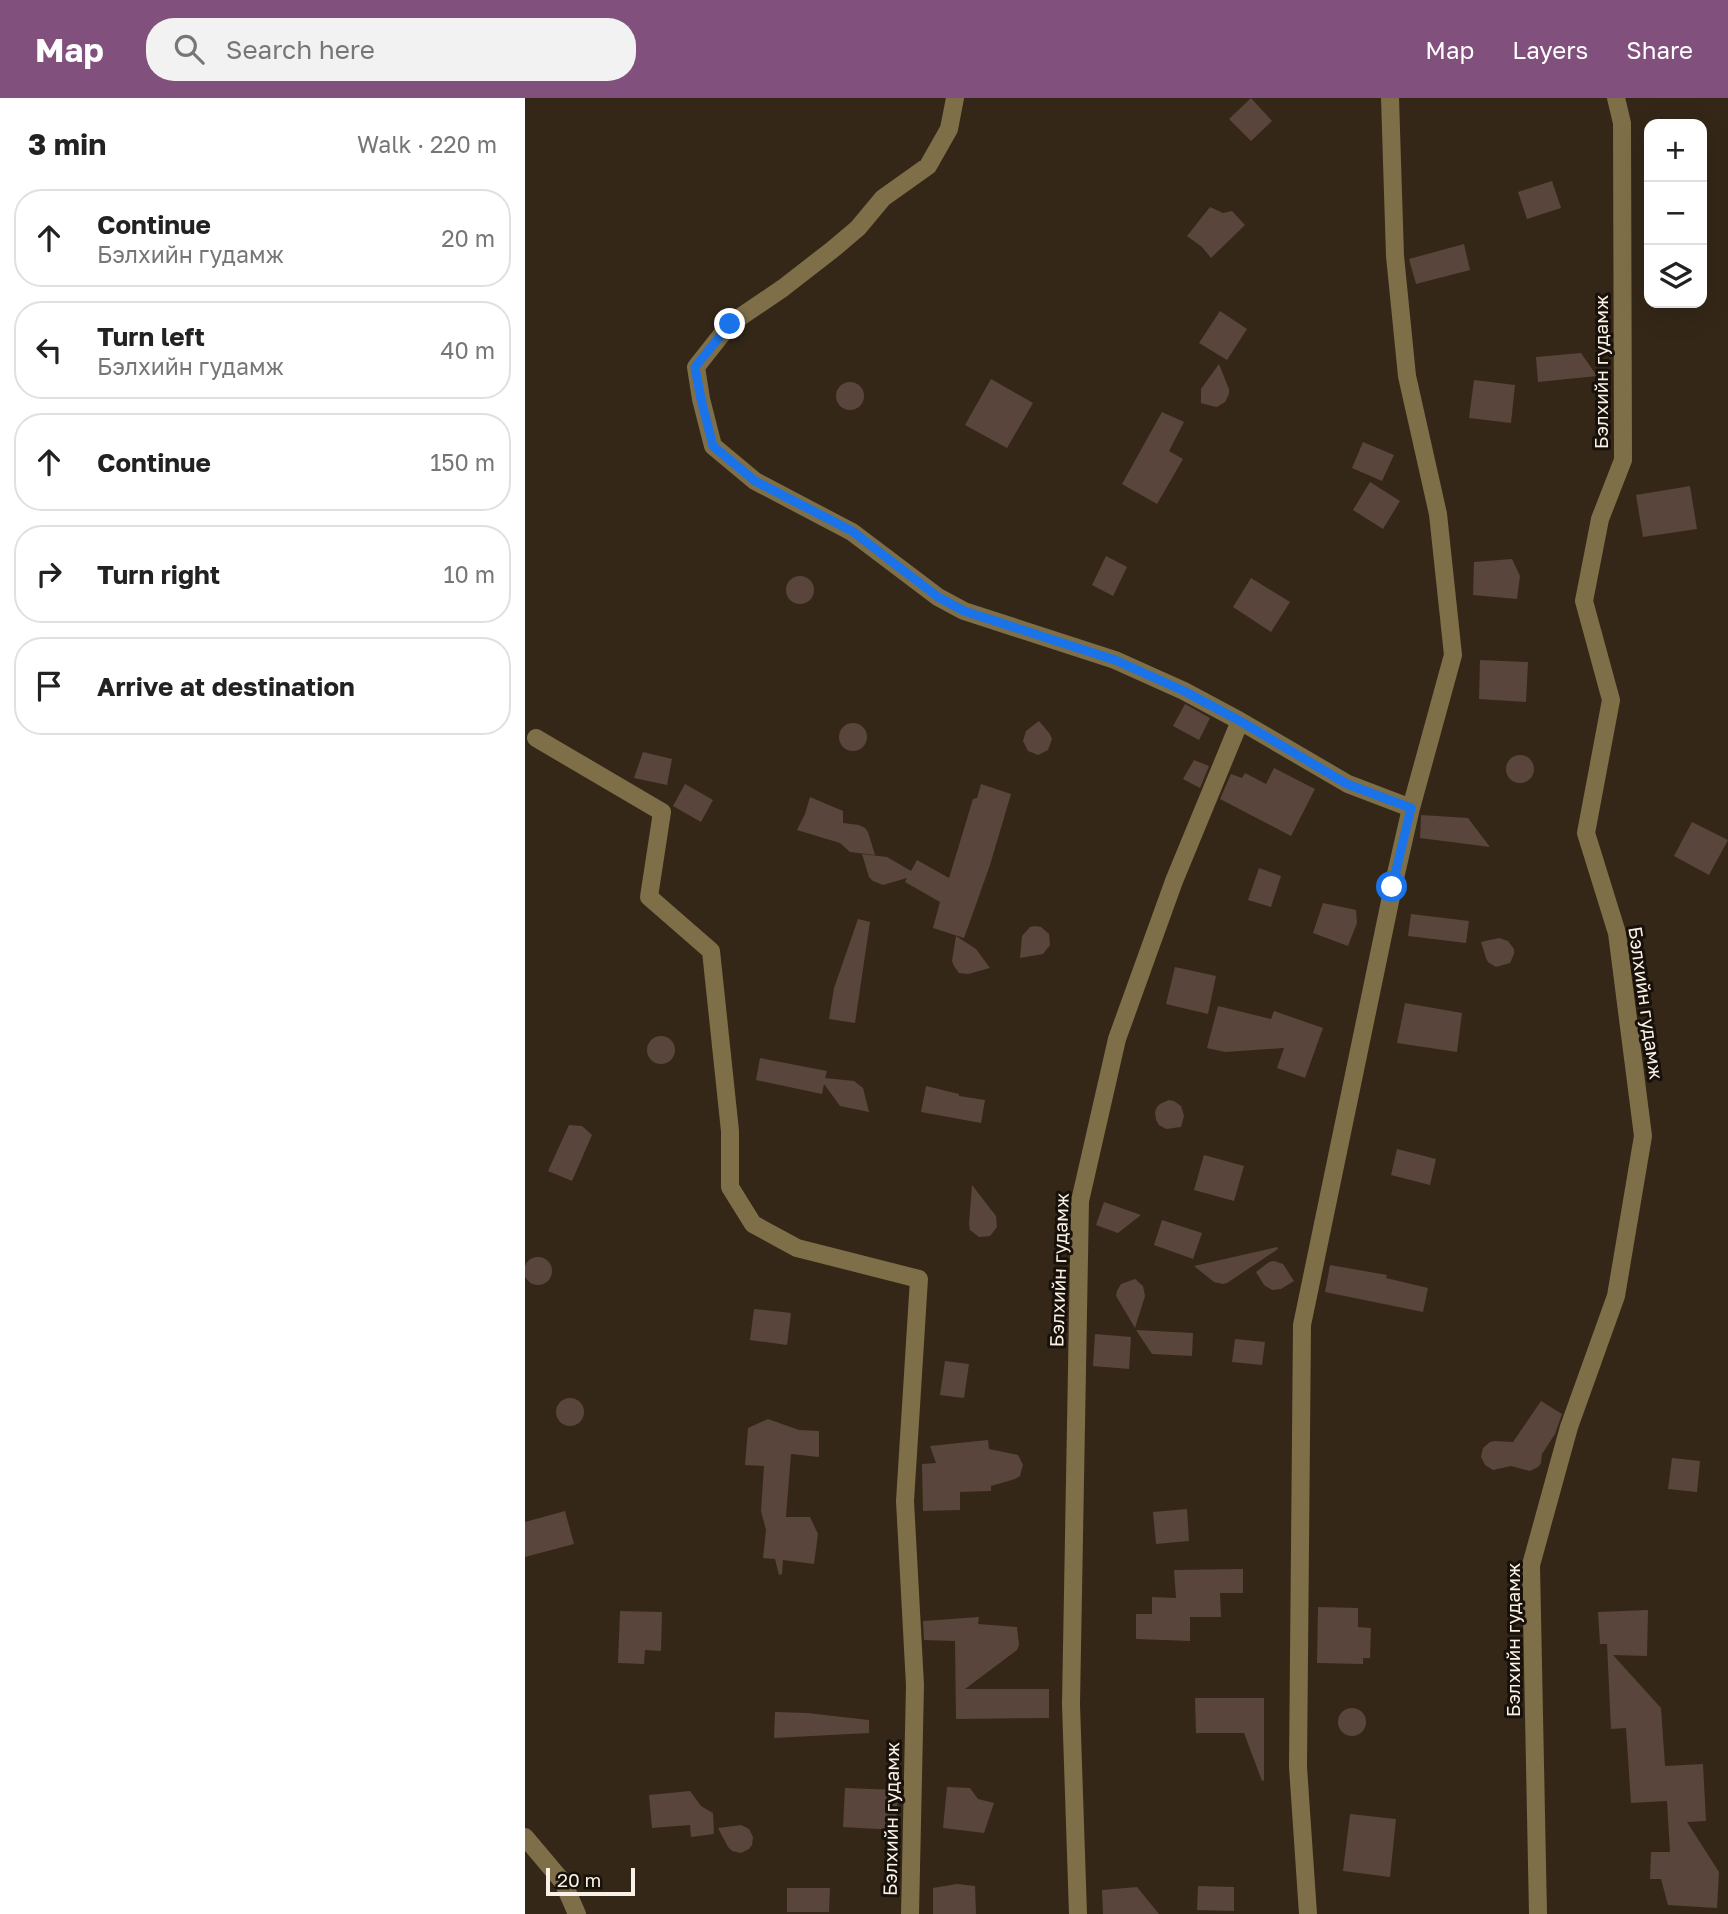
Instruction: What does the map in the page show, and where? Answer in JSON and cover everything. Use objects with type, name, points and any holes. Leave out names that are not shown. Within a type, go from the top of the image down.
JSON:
[{"type":"street","points":[[955,98],[949,129],[928,166],[883,198],[858,228],[832,250],[730,324],[695,367],[713,446],[755,481],[852,531],[938,597],[964,611],[1115,660],[1184,691],[1347,784],[1411,808]]},
{"type":"street","points":[[1308,1914],[1298,1767],[1302,1325],[1392,887],[1453,655],[1438,514],[1407,376],[1395,256],[1390,98]]},
{"type":"street","name":"Бэлхийн гудамж","points":[[1538,1914],[1531,1564],[1570,1427],[1616,1296],[1643,1136],[1617,933],[1586,833],[1611,700],[1584,601],[1600,519],[1623,460],[1622,123],[1616,98]]},
{"type":"street","name":"Бэлхийн гудамж","points":[[1078,1914],[1071,1704],[1080,1200],[1117,1039],[1174,881],[1240,721]]},
{"type":"street","name":"Бэлхийн гудамж","points":[[536,737],[662,812],[649,897],[711,951],[730,1131],[730,1187],[753,1224],[797,1248],[919,1279],[905,1501],[915,1685],[910,1914]]},
{"type":"street","points":[[525,1836],[563,1882],[577,1914]]},
{"type":"building","points":[[1251,98],[1272,121],[1251,141],[1229,119]]},
{"type":"building","points":[[1552,181],[1561,208],[1527,219],[1518,192]]},
{"type":"building","points":[[1210,207],[1223,213],[1232,211],[1245,225],[1211,258],[1187,236]]},
{"type":"building","points":[[1464,244],[1470,270],[1416,284],[1409,259]]},
{"type":"building","points":[[1220,311],[1247,329],[1227,360],[1199,343]]},
{"type":"building","points":[[1581,353],[1597,376],[1538,382],[1536,357]]},
{"type":"building","points":[[1219,364],[1229,394],[1225,402],[1217,407],[1201,403],[1201,389]]},
{"type":"building","points":[[991,379],[1033,403],[1007,448],[965,425]]},
{"type":"building","points":[[1474,380],[1515,385],[1511,423],[1469,418]]},
{"type":"building","points":[[850,382],[860,386],[864,396],[860,406],[850,410],[840,406],[836,396],[840,386]]},
{"type":"building","points":[[1162,412],[1184,422],[1169,451],[1183,459],[1157,504],[1122,484]]},
{"type":"building","points":[[1363,442],[1394,455],[1382,481],[1352,468]]},
{"type":"building","points":[[1370,482],[1400,501],[1383,529],[1353,510]]},
{"type":"building","points":[[1690,486],[1697,529],[1643,537],[1636,495]]},
{"type":"building","points":[[1106,556],[1127,567],[1113,596],[1092,585]]},
{"type":"building","points":[[1512,559],[1520,576],[1517,599],[1473,595],[1474,562]]},
{"type":"building","points":[[800,576],[810,580],[814,590],[810,600],[800,604],[790,600],[786,590],[790,580]]},
{"type":"building","points":[[1251,578],[1290,602],[1271,632],[1233,607]]},
{"type":"building","points":[[1480,660],[1528,662],[1526,702],[1479,699]]},
{"type":"building","points":[[1185,704],[1210,718],[1199,740],[1173,726]]},
{"type":"building","points":[[1039,721],[1052,739],[1048,750],[1038,755],[1028,751],[1023,741],[1026,731]]},
{"type":"building","points":[[853,723],[863,727],[867,737],[863,747],[853,751],[843,747],[839,737],[843,727]]},
{"type":"building","points":[[643,752],[672,759],[667,785],[634,778]]},
{"type":"building","points":[[1520,755],[1530,759],[1534,769],[1530,779],[1520,783],[1510,779],[1506,769],[1510,759]]},
{"type":"building","points":[[1194,760],[1209,766],[1200,788],[1183,779]]},
{"type":"building","points":[[1274,768],[1315,789],[1291,836],[1220,799],[1231,774],[1242,778],[1245,773],[1266,784]]},
{"type":"building","points":[[685,784],[713,800],[701,822],[673,806]]},
{"type":"building","points":[[981,784],[1011,794],[964,938],[933,928],[940,902],[905,882],[907,878],[883,885],[873,881],[869,877],[862,854],[887,857],[911,871],[917,860],[949,878],[973,799],[977,798]]},
{"type":"building","points":[[810,797],[843,811],[843,823],[865,828],[875,855],[850,852],[840,843],[797,830]]},
{"type":"building","points":[[1421,815],[1468,818],[1490,847],[1420,838]]},
{"type":"building","points":[[1692,822],[1728,840],[1709,875],[1674,856]]},
{"type":"building","points":[[1259,868],[1281,876],[1271,907],[1248,900]]},
{"type":"building","points":[[1323,903],[1356,910],[1357,923],[1348,946],[1313,933]]},
{"type":"building","points":[[1411,914],[1469,921],[1466,943],[1408,936]]},
{"type":"building","points":[[858,919],[870,922],[855,1023],[829,1019],[834,988]]},
{"type":"building","points":[[1030,927],[1041,927],[1049,934],[1050,945],[1043,954],[1020,958],[1022,936]]},
{"type":"building","points":[[956,936],[976,949],[990,968],[968,974],[959,973],[952,961]]},
{"type":"building","points":[[1499,938],[1508,941],[1514,954],[1510,963],[1496,967],[1488,962],[1481,942]]},
{"type":"building","points":[[1175,967],[1216,976],[1208,1014],[1166,1004]]},
{"type":"building","points":[[1405,1003],[1462,1013],[1457,1052],[1397,1043]]},
{"type":"building","points":[[1218,1006],[1271,1019],[1274,1011],[1323,1028],[1305,1078],[1277,1068],[1284,1048],[1225,1052],[1207,1048]]},
{"type":"building","points":[[661,1036],[671,1040],[675,1050],[671,1060],[661,1064],[651,1060],[647,1050],[651,1040]]},
{"type":"building","points":[[760,1058],[827,1071],[825,1078],[854,1081],[863,1088],[869,1112],[840,1106],[824,1084],[822,1094],[756,1080]]},
{"type":"building","points":[[926,1086],[959,1096],[985,1100],[981,1123],[921,1112]]},
{"type":"building","points":[[1169,1100],[1181,1106],[1184,1116],[1181,1127],[1166,1129],[1156,1120],[1157,1107]]},
{"type":"building","points":[[569,1125],[582,1126],[592,1135],[572,1181],[548,1171]]},
{"type":"building","points":[[1397,1149],[1436,1159],[1430,1185],[1391,1175]]},
{"type":"building","points":[[1204,1155],[1244,1166],[1234,1201],[1194,1190]]},
{"type":"building","points":[[972,1185],[996,1216],[997,1227],[990,1236],[979,1237],[970,1230]]},
{"type":"building","points":[[1104,1202],[1141,1215],[1118,1233],[1096,1225]]},
{"type":"building","points":[[1162,1220],[1202,1233],[1193,1259],[1154,1245]]},
{"type":"building","points":[[1277,1247],[1278,1249],[1223,1284],[1214,1282],[1194,1266]]},
{"type":"building","points":[[538,1257],[548,1261],[552,1271],[548,1281],[538,1285],[528,1281],[524,1271],[528,1261]]},
{"type":"building","points":[[1274,1261],[1283,1264],[1294,1281],[1281,1289],[1272,1290],[1264,1285],[1256,1272]]},
{"type":"building","points":[[1330,1265],[1387,1275],[1386,1278],[1428,1288],[1423,1312],[1325,1292]]},
{"type":"building","points":[[1135,1279],[1143,1286],[1145,1296],[1135,1328],[1116,1296],[1121,1284]]},
{"type":"building","points":[[754,1309],[791,1313],[787,1345],[750,1340]]},
{"type":"building","points":[[1136,1330],[1193,1333],[1192,1356],[1152,1354]]},
{"type":"building","points":[[1095,1334],[1131,1337],[1129,1369],[1093,1366]]},
{"type":"building","points":[[1235,1339],[1265,1342],[1262,1365],[1232,1362]]},
{"type":"building","points":[[945,1361],[969,1364],[964,1398],[940,1395]]},
{"type":"building","points":[[570,1398],[580,1402],[584,1412],[580,1422],[570,1426],[560,1422],[556,1412],[560,1402]]},
{"type":"building","points":[[1541,1401],[1562,1414],[1538,1467],[1530,1471],[1511,1466],[1493,1470],[1485,1465],[1481,1457],[1483,1448],[1495,1441],[1513,1442]]},
{"type":"building","points":[[768,1419],[799,1430],[819,1431],[819,1457],[791,1454],[786,1517],[810,1517],[818,1534],[814,1564],[783,1560],[782,1574],[779,1575],[775,1559],[763,1558],[766,1530],[761,1511],[764,1466],[745,1465],[748,1428]]},
{"type":"building","points":[[988,1440],[989,1449],[1018,1455],[1023,1465],[1020,1476],[991,1486],[991,1491],[960,1492],[960,1510],[923,1511],[922,1464],[936,1463],[930,1446]]},
{"type":"building","points":[[1672,1458],[1700,1461],[1697,1492],[1668,1489]]},
{"type":"building","points":[[1187,1509],[1189,1541],[1156,1544],[1153,1512]]},
{"type":"building","points":[[565,1511],[574,1544],[525,1557],[525,1522]]},
{"type":"building","points":[[1243,1569],[1243,1593],[1220,1593],[1221,1617],[1190,1617],[1190,1641],[1136,1639],[1136,1614],[1152,1614],[1152,1597],[1176,1598],[1174,1570]]},
{"type":"building","points":[[1318,1607],[1358,1608],[1358,1627],[1371,1628],[1370,1658],[1363,1658],[1363,1664],[1317,1663]]},
{"type":"building","points":[[1648,1610],[1647,1656],[1613,1655],[1661,1708],[1665,1766],[1703,1764],[1706,1821],[1687,1822],[1719,1872],[1717,1908],[1668,1905],[1661,1879],[1650,1879],[1651,1852],[1670,1852],[1667,1801],[1631,1803],[1626,1728],[1611,1729],[1607,1644],[1600,1644],[1598,1612]]},
{"type":"building","points":[[620,1611],[662,1612],[661,1651],[645,1650],[644,1664],[618,1663]]},
{"type":"building","points":[[979,1617],[978,1624],[1017,1627],[1019,1645],[1017,1650],[965,1689],[1049,1689],[1049,1718],[956,1719],[955,1641],[924,1640],[923,1621]]},
{"type":"building","points":[[1195,1698],[1264,1698],[1264,1780],[1262,1781],[1244,1733],[1196,1733]]},
{"type":"building","points":[[1352,1708],[1362,1712],[1366,1722],[1362,1732],[1352,1736],[1342,1732],[1338,1722],[1342,1712]]},
{"type":"building","points":[[775,1712],[869,1720],[869,1733],[774,1738]]},
{"type":"building","points":[[947,1787],[970,1788],[978,1799],[994,1803],[984,1833],[943,1828]]},
{"type":"building","points":[[845,1788],[898,1790],[896,1830],[843,1827]]},
{"type":"building","points":[[690,1791],[701,1806],[713,1813],[714,1834],[691,1837],[690,1825],[652,1828],[649,1795]]},
{"type":"building","points":[[1350,1814],[1396,1819],[1390,1877],[1343,1871]]},
{"type":"building","points":[[741,1825],[749,1829],[753,1837],[749,1849],[741,1853],[728,1847],[718,1828]]},
{"type":"building","points":[[957,1884],[975,1886],[976,1914],[933,1914],[933,1888]]},
{"type":"building","points":[[1198,1886],[1234,1887],[1234,1911],[1197,1910]]},
{"type":"building","points":[[1137,1887],[1159,1914],[1103,1914],[1102,1890]]},
{"type":"building","points":[[787,1888],[830,1888],[829,1912],[787,1912]]},
{"type":"route","points":[[730,324],[695,367],[713,446],[755,481],[852,531],[938,597],[964,611],[1115,660],[1184,691],[1347,784],[1411,808],[1392,887]]}]
